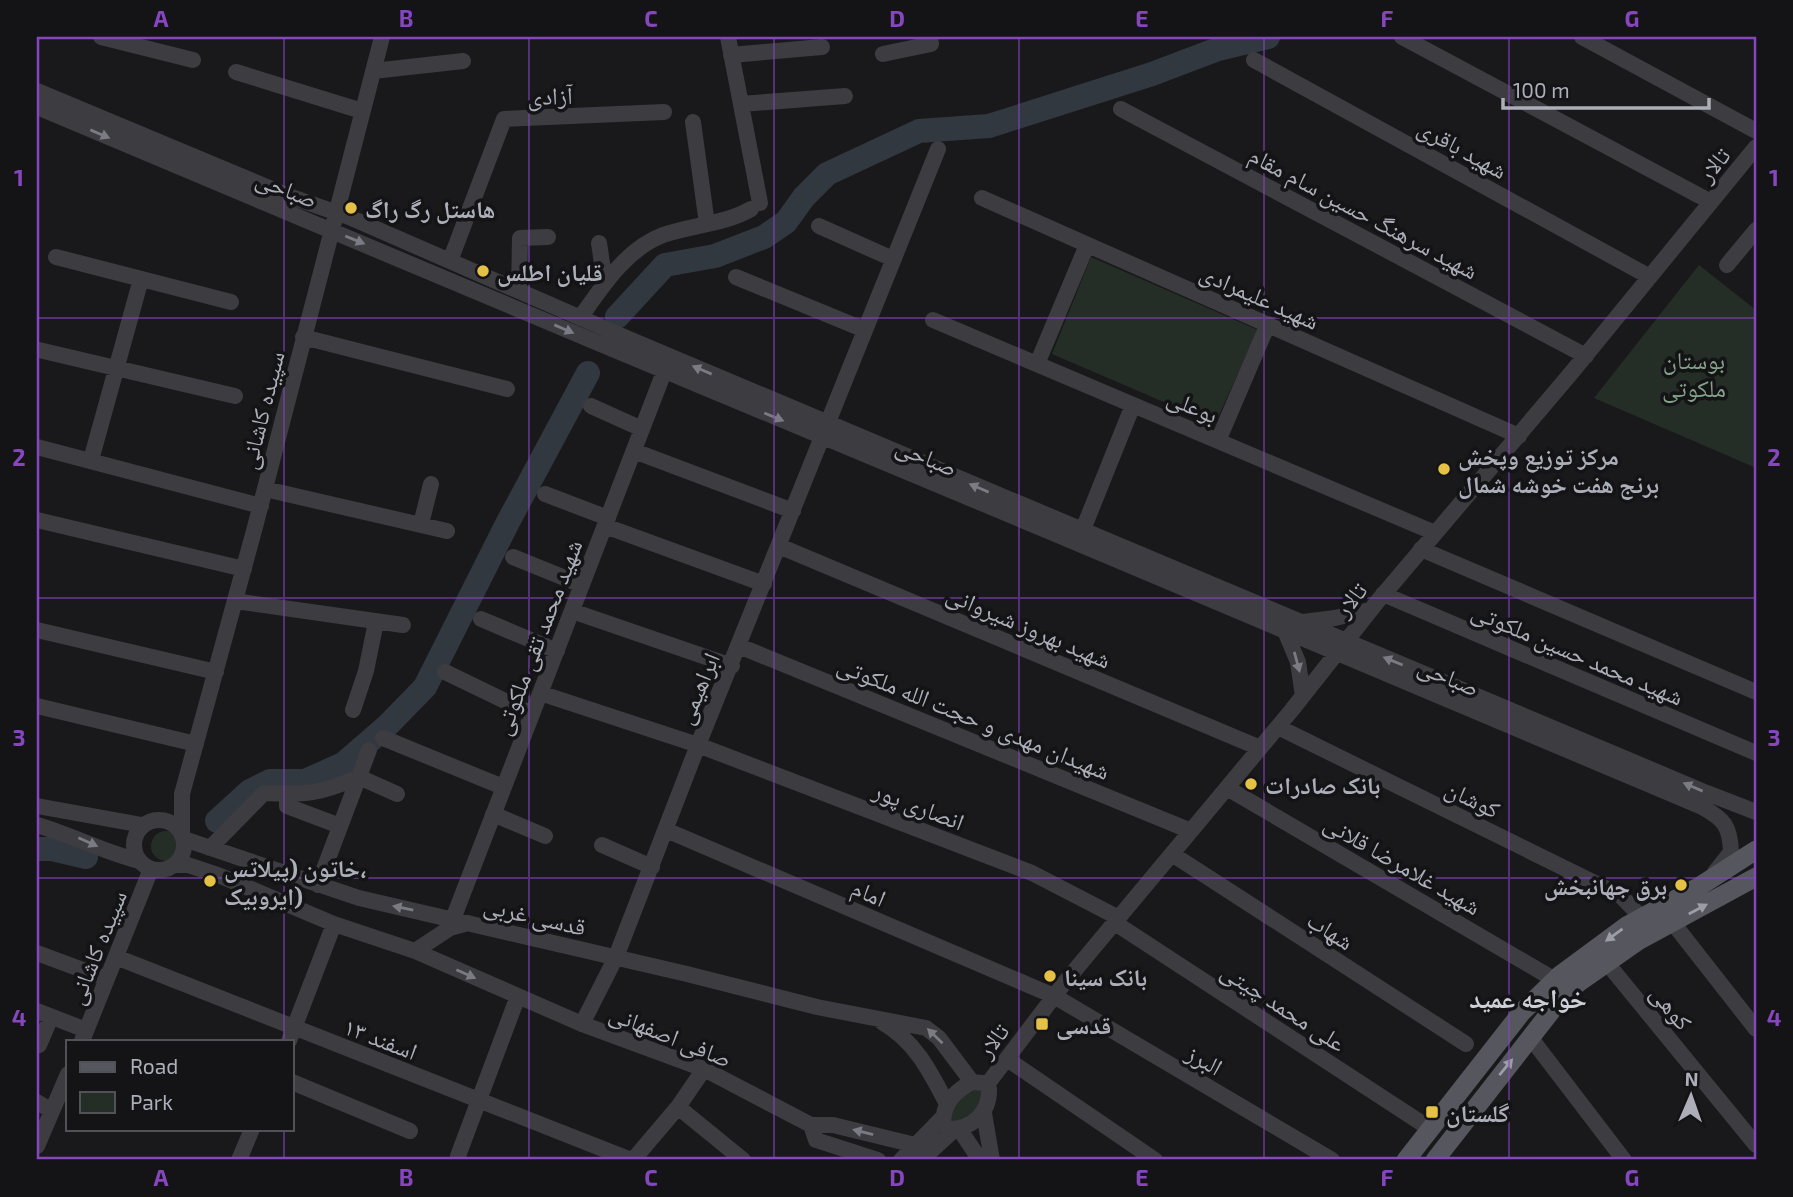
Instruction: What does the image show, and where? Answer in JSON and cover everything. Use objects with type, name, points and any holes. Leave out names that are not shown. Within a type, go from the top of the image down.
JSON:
[{"type":"main road","points":[[1406,1160],[1522,1012],[1555,980],[1628,925],[1700,886],[1756,849]]},
{"type":"main road","points":[[1435,1160],[1534,1033],[1578,983],[1638,941],[1756,877]]},
{"type":"main road","points":[[1522,1012],[1534,1033]]},
{"type":"street","points":[[101,37],[192,60]]},
{"type":"street","name":"سپیده کاشانی","points":[[183,836],[182,794],[261,506],[382,37]]},
{"type":"street","points":[[580,318],[605,283],[637,251],[661,236],[707,224],[756,206],[728,37]]},
{"type":"street","points":[[883,54],[931,44],[930,37]]},
{"type":"street","points":[[1402,37],[1710,202]]},
{"type":"street","points":[[1581,37],[1756,131]]},
{"type":"street","points":[[731,55],[822,47]]},
{"type":"street","name":"شهید باقری","points":[[1254,60],[1650,277]]},
{"type":"street","points":[[373,71],[463,61]]},
{"type":"street","points":[[236,72],[362,111]]},
{"type":"street","name":"صباحی","points":[[37,91],[450,261],[825,430],[1285,631],[1341,647],[1660,782],[1756,812]]},
{"type":"street","points":[[741,104],[845,96]]},
{"type":"street","name":"صباحی","points":[[37,107],[664,372],[825,430],[1300,622],[1341,647]]},
{"type":"street","name":"شهید سرهنگ حسین سام مقام","points":[[1121,109],[1586,355]]},
{"type":"street","name":"آزادی","points":[[450,261],[504,119],[664,112]]},
{"type":"street","points":[[693,122],[707,224]]},
{"type":"street","name":"تالار","points":[[945,1111],[959,1089],[979,1084],[1007,1059],[1054,996],[1278,727],[1383,594],[1519,436],[1756,147]]},
{"type":"street","name":"ابراهیمی","points":[[582,1024],[616,957],[698,745],[938,149]]},
{"type":"street","name":"شهید علیمرادی","points":[[982,198],[1519,436]]},
{"type":"street","points":[[819,226],[894,259]]},
{"type":"street","points":[[1727,265],[1756,230]]},
{"type":"street","points":[[519,291],[520,238],[548,237]]},
{"type":"street","points":[[599,243],[605,283]]},
{"type":"street","points":[[1037,364],[1087,245]]},
{"type":"street","points":[[55,257],[231,302]]},
{"type":"street","points":[[736,277],[865,330]]},
{"type":"street","points":[[91,460],[141,279]]},
{"type":"street","name":"بوعلی","points":[[933,320],[1435,533]]},
{"type":"street","points":[[1218,441],[1268,324]]},
{"type":"street","points":[[303,337],[507,389]]},
{"type":"street","points":[[38,350],[234,396]]},
{"type":"street","name":"شهید محمد تقی ملکوتی","points":[[453,919],[664,372]]},
{"type":"street","points":[[1082,532],[1133,405]]},
{"type":"street","points":[[591,406],[642,429]]},
{"type":"street","points":[[37,447],[261,506]]},
{"type":"street","points":[[634,451],[793,511]]},
{"type":"street","points":[[421,524],[431,484]]},
{"type":"street","points":[[265,489],[447,531]]},
{"type":"street","points":[[545,494],[606,522],[764,584]]},
{"type":"street","points":[[37,520],[244,569]]},
{"type":"street","name":"شهید بهروز شیروانی","points":[[779,546],[1260,748]]},
{"type":"street","points":[[1421,549],[1756,692]]},
{"type":"street","points":[[513,557],[582,585]]},
{"type":"street","name":"شهید محمد حسین ملکوتی","points":[[1383,594],[1756,753]]},
{"type":"street","points":[[235,601],[403,625]]},
{"type":"street","points":[[1300,622],[1370,610]]},
{"type":"street","points":[[572,611],[732,666]]},
{"type":"street","points":[[481,619],[556,650]]},
{"type":"street","points":[[353,710],[366,671],[376,622]]},
{"type":"street","points":[[37,630],[216,672]]},
{"type":"street","points":[[1285,631],[1298,662],[1303,696]]},
{"type":"street","name":"شهیدان مهدی و حجت الله ملکوتی","points":[[739,646],[1191,831]]},
{"type":"street","points":[[445,672],[532,714]]},
{"type":"street","name":"انصاری پور","points":[[540,693],[698,745],[1032,873],[1117,920]]},
{"type":"street","points":[[37,706],[196,744]]},
{"type":"street","name":"کوشان","points":[[1278,727],[1621,896],[1641,917]]},
{"type":"street","points":[[383,738],[503,787]]},
{"type":"street","points":[[318,885],[369,750]]},
{"type":"street","points":[[210,848],[264,793],[325,792],[359,778],[397,794]]},
{"type":"street","name":"صباحی","points":[[1660,782],[1720,817],[1731,835],[1731,852],[1725,862],[1700,886]]},
{"type":"street","name":"شهید غلامرضا قلانی","points":[[1227,788],[1555,980]]},
{"type":"street","points":[[145,865],[134,852],[136,833],[182,794]]},
{"type":"street","points":[[287,794],[288,806],[340,827]]},
{"type":"street","points":[[37,806],[148,822],[167,820],[183,836],[183,854],[167,869],[145,865],[37,824]]},
{"type":"street","points":[[493,814],[545,836]]},
{"type":"street","name":"امام","points":[[666,830],[1054,996]]},
{"type":"street","name":"قدسی غربی","points":[[183,836],[210,848],[359,898],[880,1021],[909,1023],[926,1028],[939,1038],[979,1084]]},
{"type":"street","points":[[602,845],[652,867]]},
{"type":"street","name":"شهاب","points":[[1172,854],[1466,1044]]},
{"type":"street","name":"سپیده کاشانی","points":[[84,1036],[116,957],[145,865]]},
{"type":"street","points":[[174,865],[188,865],[218,875],[334,924],[415,951],[450,928],[470,923]]},
{"type":"street","name":"علی محمد چیتی","points":[[1117,920],[1429,1128]]},
{"type":"street","points":[[1672,923],[1755,1026]]},
{"type":"street","points":[[291,1035],[334,924]]},
{"type":"street","name":"صافی اصفهانی","points":[[415,951],[582,1024],[704,1069],[811,1125],[833,1125],[918,1153]]},
{"type":"street","points":[[37,953],[107,979]]},
{"type":"street","name":"اسفند ۱۳","points":[[116,957],[291,1035],[479,1099],[632,1160]]},
{"type":"street","name":"کوهی","points":[[1607,963],[1756,1145]]},
{"type":"street","points":[[458,1160],[518,996]]},
{"type":"street","name":"البرز","points":[[1054,996],[1332,1160]]},
{"type":"street","points":[[39,1045],[44,1014],[84,1036]]},
{"type":"street","name":"قدسی غربی","points":[[880,1021],[899,1032],[917,1051],[945,1111],[943,1124],[949,1129],[958,1130],[980,1160]]},
{"type":"street","points":[[1534,1033],[1624,1160]]},
{"type":"street","points":[[1007,1059],[1155,1160]]},
{"type":"street","points":[[632,1160],[678,1107],[704,1069]]},
{"type":"street","points":[[39,1137],[66,1082]]},
{"type":"street","points":[[294,1083],[410,1131]]},
{"type":"street","points":[[901,1160],[973,1123],[984,1112],[990,1099],[989,1088],[979,1084]]},
{"type":"street","points":[[37,1102],[52,1111]]},
{"type":"street","points":[[678,1107],[743,1160]]},
{"type":"street","points":[[918,1153],[945,1111]]},
{"type":"street","points":[[984,1112],[992,1160]]},
{"type":"street","points":[[811,1125],[816,1140],[878,1160]]},
{"type":"street","points":[[239,1160],[252,1130]]},
{"type":"green space","points":[[1091,257],[1258,330],[1215,424],[1052,354]]},
{"type":"green space","name":"بوستان ملکوتی","points":[[1699,265],[1756,310],[1756,468],[1594,398]]},
{"type":"green space","points":[[166,831],[172,832],[180,840],[180,852],[172,860],[166,861],[160,860],[152,852],[151,846],[152,840],[160,832]]},
{"type":"green space","points":[[977,1088],[985,1097],[982,1102],[969,1117],[954,1123],[948,1116],[957,1101]]},
{"type":"waterway","points":[[617,317],[665,265],[715,256],[764,237],[786,222],[804,197],[827,174],[919,131],[989,126],[1152,74],[1218,49],[1268,37]]},
{"type":"waterway","points":[[217,821],[250,791],[270,781],[305,781],[343,764],[387,726],[425,687],[508,522],[588,373]]},
{"type":"waterway","points":[[37,849],[52,849],[86,857]]},
{"type":"place","name":"هاستل رگ راگ","points":[[351,208]]},
{"type":"place","name":"قلیان اطلس","points":[[483,271]]},
{"type":"place","name":"مرکز توزیع وپخش برنج هفت خوشه شمال","points":[[1444,469]]},
{"type":"place","name":"بانک صادرات","points":[[1251,784]]},
{"type":"place","name":"خاتون (پیلاتس، ایروبیک)","points":[[210,881]]},
{"type":"place","name":"برق جهانبخش","points":[[1681,885]]},
{"type":"place","name":"بانک سینا","points":[[1050,976]]},
{"type":"place","name":"قدسی","points":[[1042,1024]]},
{"type":"place","name":"گلستان","points":[[1432,1112]]},
{"type":"district","name":"خواجه عمید","points":[[1528,997]]}]
